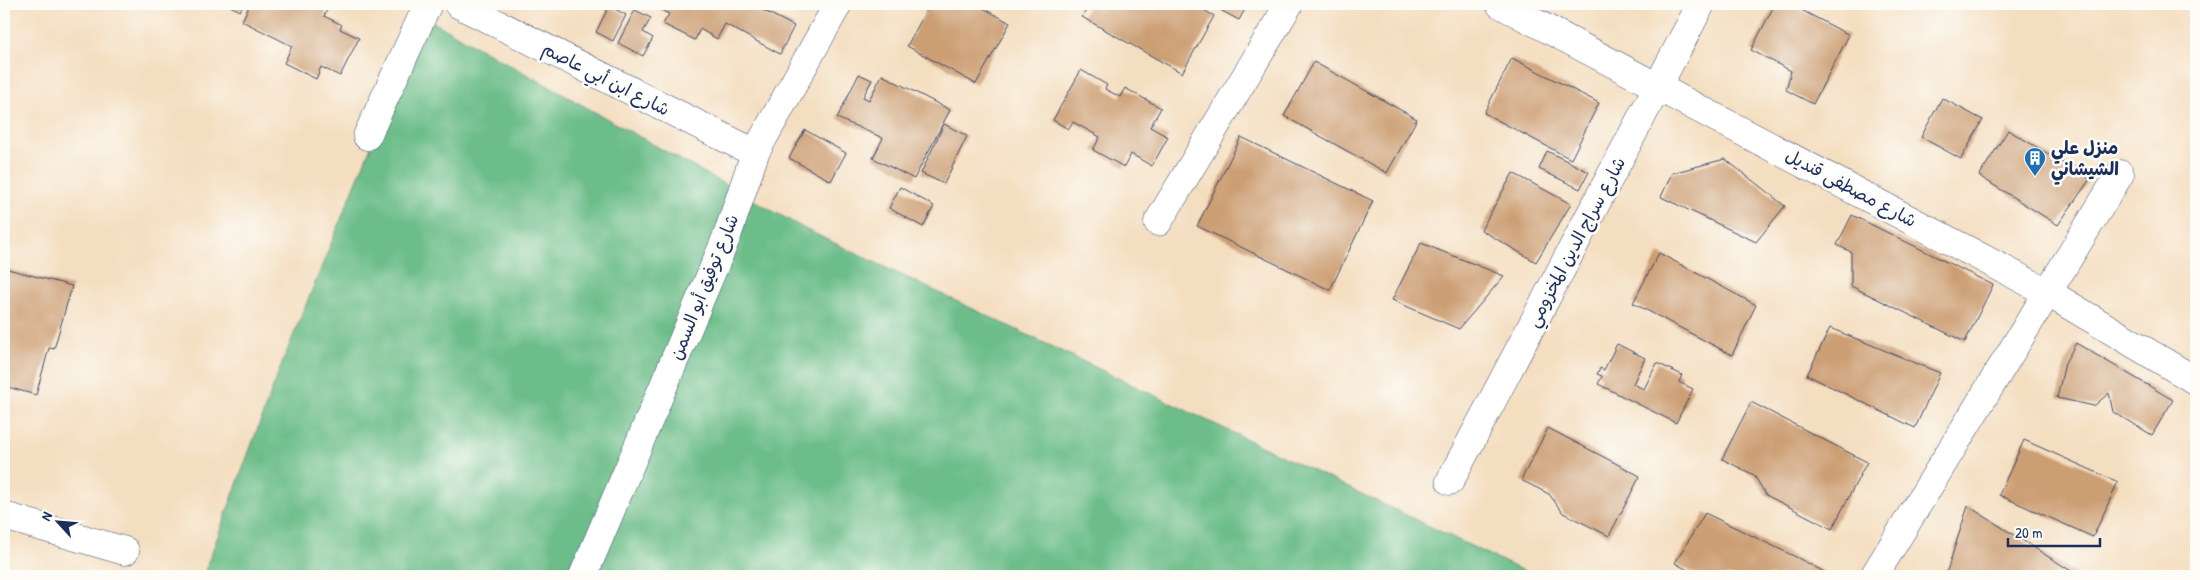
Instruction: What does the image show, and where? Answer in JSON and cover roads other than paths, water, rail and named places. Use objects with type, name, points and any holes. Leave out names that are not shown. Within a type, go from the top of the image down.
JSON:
[{"type":"street","points":[[367,136],[428,4]]},
{"type":"street","name":"شارع ابن أبي عاصم","points":[[458,4],[755,153]]},
{"type":"street","name":"شارع توفيق أبو السمن","points":[[583,576],[727,236],[755,153],[838,4]]},
{"type":"street","points":[[1158,222],[1288,4]]},
{"type":"street","name":"شارع مصطفى قنديل","points":[[1500,4],[1659,86],[2047,292],[2196,381]]},
{"type":"street","name":"شارع سراج الدين المخزومي","points":[[1450,481],[1701,4]]},
{"type":"street","points":[[1874,576],[2120,174]]},
{"type":"street","points":[[4,516],[125,551]]},
{"type":"place","name":"منزل علي الشيشاني","points":[[2035,177]]}]
